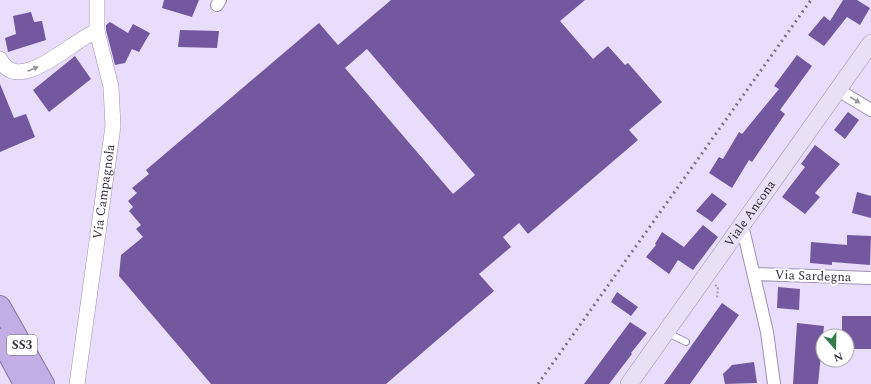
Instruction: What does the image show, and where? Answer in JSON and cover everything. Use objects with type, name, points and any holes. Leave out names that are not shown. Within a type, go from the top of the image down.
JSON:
[{"type":"highway","points":[[0,290],[16,320],[32,362]]},
{"type":"highway","name":"SS3","points":[[0,306],[44,384]]},
{"type":"highway","name":"SS3","points":[[0,339],[24,384]]},
{"type":"highway","points":[[0,351],[24,384]]},
{"type":"main road","name":"Viale Ancona","points":[[629,384],[871,42]]},
{"type":"street","name":"Via Campagnola","points":[[77,384],[113,126],[111,87],[97,31],[97,0]]},
{"type":"street","points":[[0,58],[6,68],[23,72],[41,65],[88,34],[97,31]]},
{"type":"street","points":[[838,90],[871,110]]},
{"type":"street","points":[[742,224],[755,274],[767,332],[774,384]]},
{"type":"street","name":"Via Sardegna","points":[[755,274],[871,278]]},
{"type":"lane","points":[[667,332],[686,342]]},
{"type":"path","points":[[717,298],[718,287]]},
{"type":"building","points":[[164,0],[199,0],[192,17],[162,8]]},
{"type":"building","points":[[391,0],[585,0],[560,21],[593,59],[608,46],[625,65],[628,63],[662,102],[629,130],[638,140],[528,234],[519,223],[503,237],[511,247],[479,274],[494,291],[386,384],[211,384],[119,276],[121,255],[143,237],[136,229],[141,225],[129,211],[133,207],[128,201],[137,193],[132,188],[149,174],[146,170],[319,23],[338,45]],"holes":[[[367,49],[475,175],[453,194],[345,68]]]},
{"type":"building","points":[[843,0],[857,0],[870,8],[860,25],[847,17],[824,46],[808,35],[824,16],[830,21]]},
{"type":"building","points":[[31,12],[34,22],[42,21],[46,40],[8,52],[5,38],[16,34],[13,16]]},
{"type":"building","points":[[110,22],[128,33],[133,24],[150,33],[139,52],[132,49],[125,63],[115,65],[106,30],[106,25]]},
{"type":"building","points":[[180,30],[219,31],[217,48],[178,47]]},
{"type":"building","points":[[797,55],[812,66],[780,110],[785,114],[752,162],[749,160],[732,188],[709,173],[719,157],[723,159],[739,132],[742,134],[779,89],[774,86]]},
{"type":"building","points":[[75,56],[91,79],[49,112],[33,90]]},
{"type":"building","points":[[0,84],[14,118],[26,114],[35,137],[0,152]]},
{"type":"building","points":[[848,112],[859,120],[845,139],[834,130]]},
{"type":"building","points":[[815,145],[840,164],[815,193],[820,197],[805,214],[782,197],[805,167],[801,164]]},
{"type":"building","points":[[857,192],[871,196],[871,218],[852,213]]},
{"type":"building","points":[[712,193],[727,204],[712,222],[696,211]]},
{"type":"building","points":[[703,225],[718,237],[693,270],[678,260],[669,274],[646,257],[656,245],[655,244],[662,232],[684,247]]},
{"type":"building","points":[[847,235],[871,236],[870,265],[832,262],[832,265],[810,263],[811,242],[847,245]]},
{"type":"building","points":[[778,287],[800,289],[799,310],[777,308]]},
{"type":"building","points":[[617,292],[638,307],[631,316],[611,302]]},
{"type":"building","points":[[722,303],[739,315],[690,384],[664,384]]},
{"type":"building","points":[[842,316],[871,316],[871,349],[855,349],[855,328],[842,328]]},
{"type":"building","points":[[630,322],[647,333],[631,353],[632,354],[609,384],[584,384]]},
{"type":"building","points":[[797,323],[824,326],[824,328],[815,328],[815,368],[820,368],[818,384],[793,384]]},
{"type":"building","points":[[754,362],[757,383],[725,384],[723,374],[732,365]]},
{"type":"railway","points":[[538,384],[811,0]]}]
